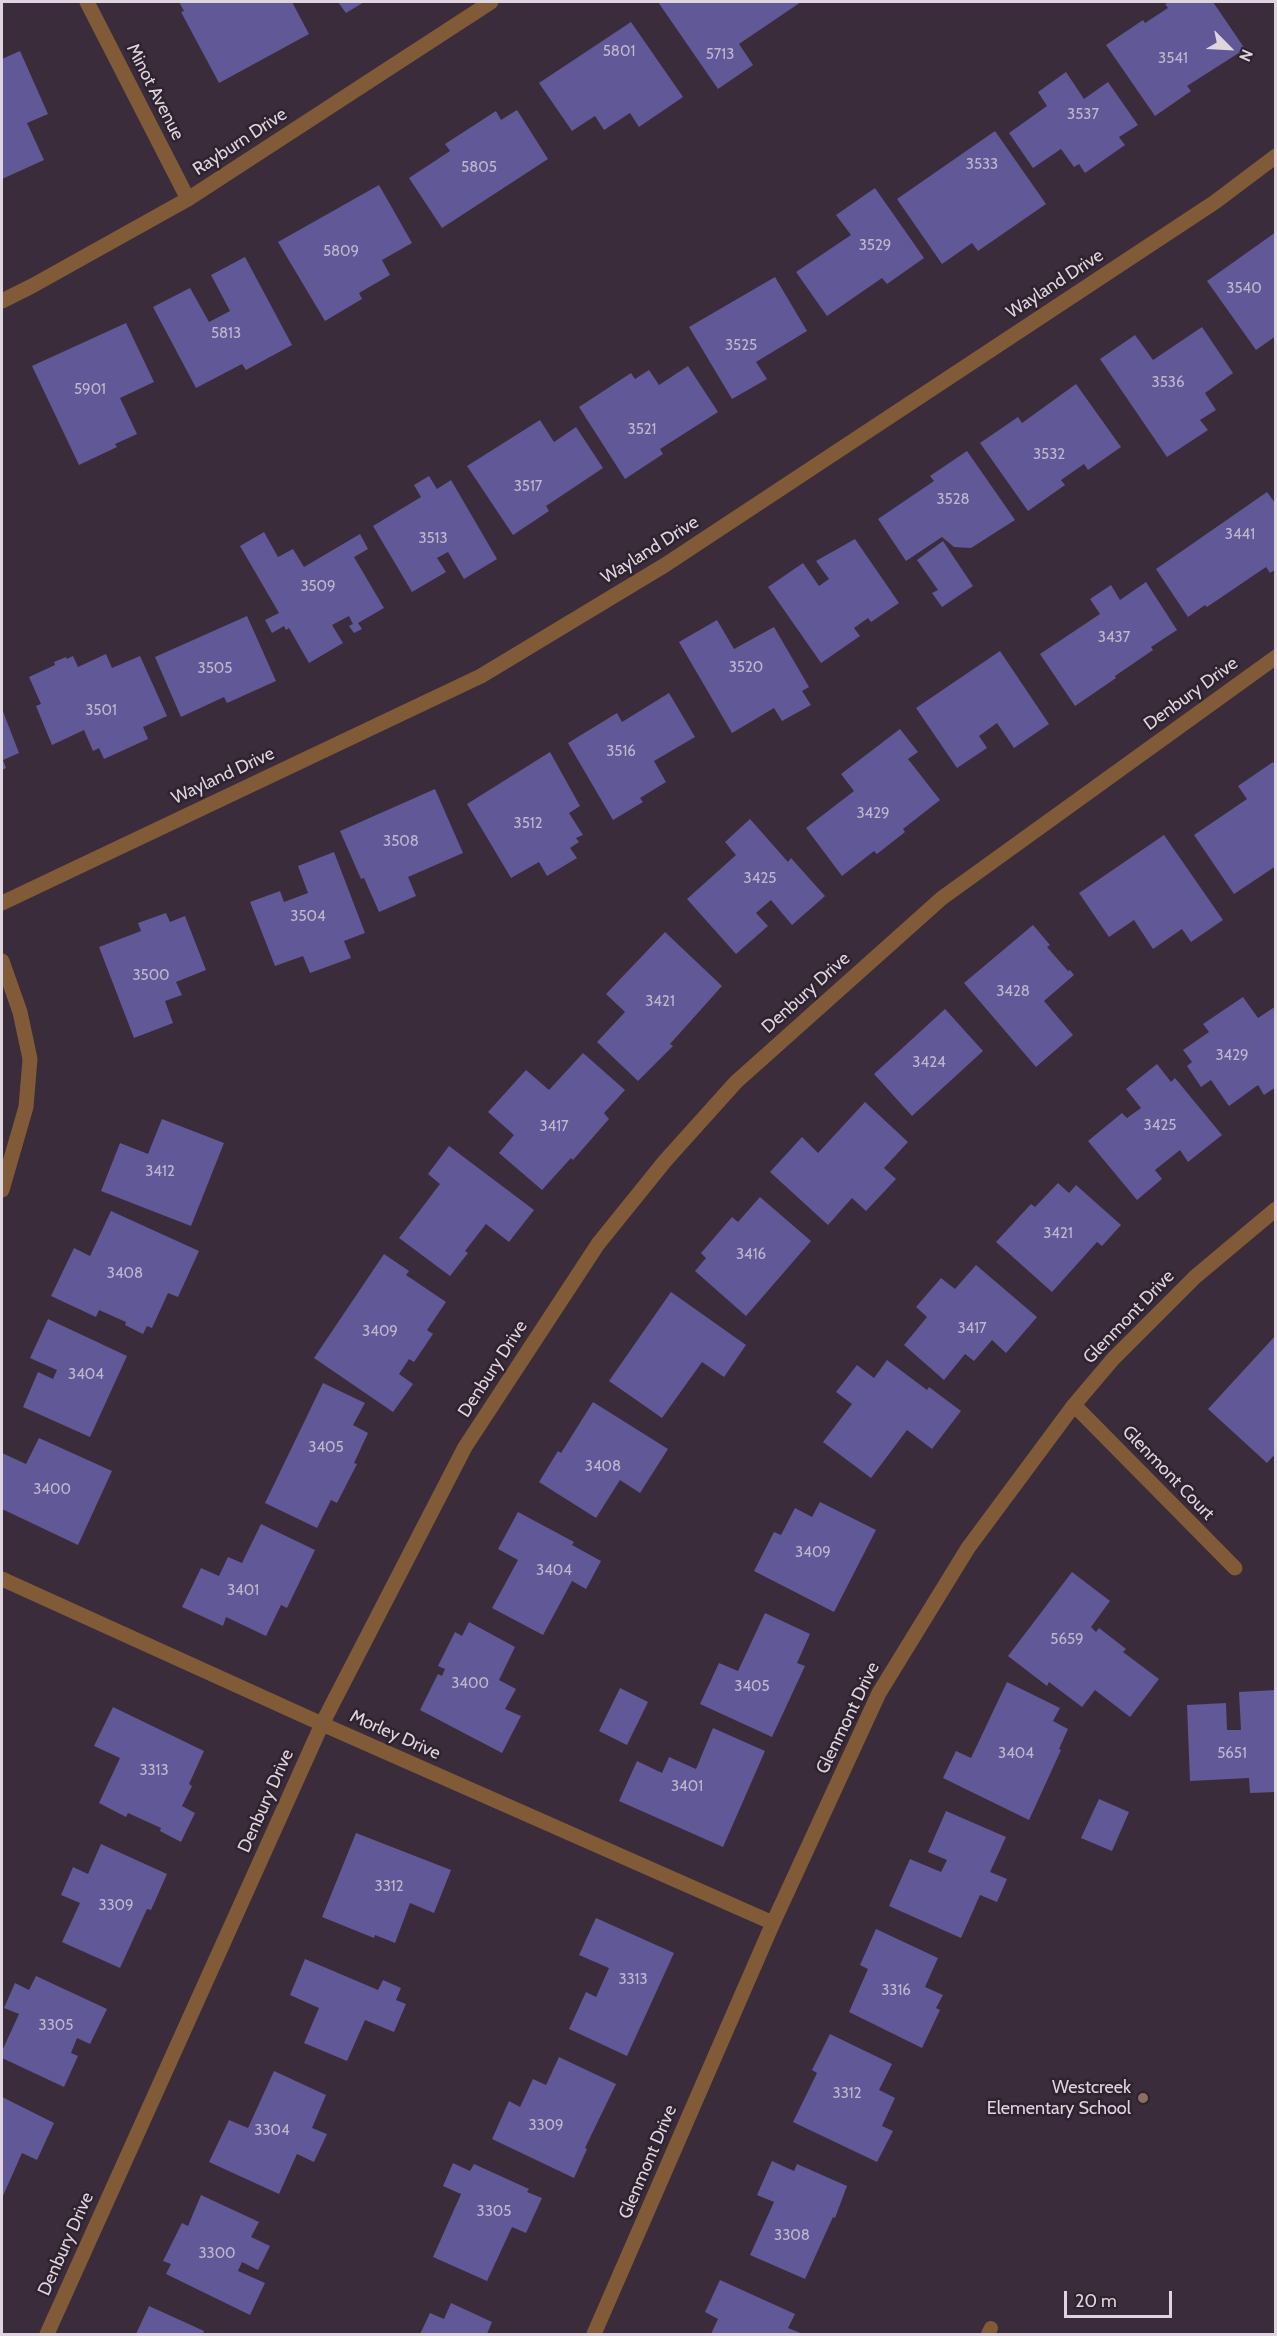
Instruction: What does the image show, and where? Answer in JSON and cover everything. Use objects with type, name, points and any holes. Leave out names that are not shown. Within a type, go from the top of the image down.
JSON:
[{"type":"street","name":"Minot Avenue","points":[[87,2],[188,200]]},
{"type":"street","name":"Rayburn Drive","points":[[2,301],[188,200],[491,2]]},
{"type":"street","name":"Wayland Drive","points":[[2,903],[481,676],[665,566],[1215,202],[1275,156]]},
{"type":"street","name":"Denbury Drive","points":[[47,2334],[322,1724],[465,1447],[598,1244],[673,1152],[736,1082],[942,898],[1275,657]]},
{"type":"street","points":[[2,962],[20,1012],[30,1059],[26,1107],[2,1191]]},
{"type":"street","name":"Glenmont Drive","points":[[594,2334],[773,1923],[879,1693],[968,1548],[1074,1405],[1113,1359],[1195,1277],[1275,1209]]},
{"type":"street","name":"Glenmont Court","points":[[1074,1405],[1235,1568]]},
{"type":"street","name":"Morley Drive","points":[[2,1579],[322,1724],[773,1923]]},
{"type":"building","points":[[179,2],[292,2],[309,34],[219,83],[181,12],[184,11]]},
{"type":"building","points":[[338,2],[364,2],[346,13]]},
{"type":"building","points":[[658,2],[801,2],[739,44],[753,65],[718,89]]},
{"type":"building","points":[[1213,2],[1245,49],[1187,86],[1191,91],[1155,116],[1106,45],[1143,20],[1145,23],[1168,8],[1165,4]]},
{"type":"building","points":[[631,22],[683,97],[639,127],[630,113],[604,130],[595,116],[572,131],[539,83]]},
{"type":"building","points":[[20,51],[48,114],[27,123],[44,160],[2,179],[2,59]]},
{"type":"building","points":[[1066,72],[1084,99],[1108,82],[1138,125],[1119,137],[1125,145],[1085,173],[1079,164],[1074,167],[1061,149],[1033,168],[1009,133],[1047,106],[1038,92]]},
{"type":"building","points":[[517,110],[548,159],[442,228],[409,178],[450,151],[445,144],[496,111],[501,120]]},
{"type":"building","points":[[995,131],[1046,204],[978,251],[972,243],[942,264],[897,199]]},
{"type":"building","points":[[379,185],[412,243],[382,260],[390,275],[359,293],[362,299],[325,321],[278,242]]},
{"type":"building","points":[[875,188],[924,258],[887,284],[882,278],[827,316],[796,272],[851,235],[836,215]]},
{"type":"building","points":[[1276,232],[1276,336],[1256,350],[1207,281]]},
{"type":"building","points":[[245,257],[292,345],[246,370],[242,364],[196,388],[153,307],[190,288],[209,322],[230,311],[211,275]]},
{"type":"building","points":[[775,277],[807,331],[756,362],[767,379],[732,399],[689,327]]},
{"type":"building","points":[[126,323],[154,382],[120,398],[137,434],[115,444],[117,447],[79,465],[32,366]]},
{"type":"building","points":[[1202,327],[1233,373],[1205,393],[1216,410],[1200,420],[1208,430],[1167,457],[1100,359],[1135,335],[1153,360]]},
{"type":"building","points":[[688,366],[718,412],[660,449],[663,454],[625,479],[579,407],[631,373],[635,379],[649,370],[659,385]]},
{"type":"building","points":[[1076,384],[1121,447],[1088,470],[1084,464],[1061,480],[1065,485],[1028,511],[980,443],[1018,417],[1022,423]]},
{"type":"building","points":[[540,420],[554,442],[576,427],[603,468],[546,506],[549,511],[513,535],[467,466]]},
{"type":"building","points":[[967,451],[1015,520],[971,548],[954,547],[942,537],[906,561],[878,519],[934,481],[930,476]]},
{"type":"building","points":[[429,476],[437,489],[451,480],[497,559],[464,579],[448,552],[437,558],[446,572],[412,592],[373,526],[421,497],[414,485]]},
{"type":"building","points":[[1267,492],[1276,504],[1276,569],[1270,573],[1266,567],[1207,607],[1205,605],[1188,617],[1156,569]]},
{"type":"building","points":[[264,532],[278,557],[293,549],[304,567],[360,534],[368,549],[354,557],[384,608],[358,623],[362,629],[354,633],[349,626],[353,624],[349,616],[332,625],[343,643],[309,663],[289,628],[286,630],[284,626],[272,633],[265,620],[279,613],[240,546]]},
{"type":"building","points":[[855,539],[899,603],[871,622],[868,618],[854,628],[860,636],[821,663],[768,587],[803,563],[819,586],[829,579],[816,561]]},
{"type":"building","points":[[943,541],[973,586],[942,607],[932,593],[938,590],[917,560]]},
{"type":"building","points":[[1146,582],[1177,630],[1151,647],[1153,650],[1115,676],[1116,678],[1075,706],[1040,654],[1100,614],[1090,599],[1111,585],[1120,600]]},
{"type":"building","points":[[247,616],[276,681],[227,703],[224,697],[181,717],[155,657]]},
{"type":"building","points":[[717,620],[734,649],[774,627],[809,687],[802,691],[811,705],[782,721],[774,708],[732,733],[679,642]]},
{"type":"building","points":[[1000,651],[1049,724],[1014,748],[997,723],[979,736],[987,748],[957,768],[916,708]]},
{"type":"building","points":[[106,654],[112,668],[140,656],[167,716],[143,727],[148,739],[104,759],[99,748],[93,751],[84,730],[52,745],[36,706],[41,704],[29,677],[55,665],[54,662],[66,657],[67,659],[73,656],[78,667]]},
{"type":"building","points":[[669,693],[695,737],[654,761],[666,782],[640,798],[643,802],[613,820],[568,743],[617,713],[622,722]]},
{"type":"building","points":[[2,709],[19,753],[3,760],[6,768],[2,770]]},
{"type":"building","points":[[900,729],[918,752],[908,759],[940,800],[903,829],[905,832],[877,854],[874,851],[842,876],[806,828],[854,791],[841,774]]},
{"type":"building","points":[[550,752],[580,806],[569,813],[583,835],[576,838],[579,842],[570,848],[577,858],[547,876],[539,862],[511,878],[467,804]]},
{"type":"building","points":[[1273,762],[1276,767],[1276,866],[1234,894],[1194,835],[1247,799],[1238,786]]},
{"type":"building","points":[[435,789],[463,853],[408,877],[416,896],[379,912],[364,878],[361,879],[340,831]]},
{"type":"building","points":[[750,819],[788,862],[791,858],[825,896],[792,925],[771,900],[756,913],[768,926],[736,954],[687,899],[736,855],[725,842]]},
{"type":"building","points":[[1164,835],[1223,920],[1191,942],[1182,929],[1153,949],[1134,920],[1109,937],[1079,893]]},
{"type":"building","points":[[334,852],[365,933],[344,941],[351,958],[310,973],[303,956],[275,966],[250,902],[280,891],[284,902],[308,893],[298,866]]},
{"type":"building","points":[[166,913],[170,922],[185,916],[206,970],[176,982],[182,995],[165,1001],[173,1023],[134,1038],[99,947],[141,931],[138,923]]},
{"type":"building","points":[[1033,925],[1050,945],[1047,947],[1074,975],[1044,1001],[1073,1035],[1036,1067],[964,983]]},
{"type":"building","points":[[665,932],[722,986],[670,1044],[673,1046],[638,1081],[597,1042],[625,1012],[606,994]]},
{"type":"building","points":[[1243,997],[1258,1018],[1276,1006],[1276,1087],[1264,1095],[1258,1085],[1229,1106],[1211,1080],[1201,1087],[1187,1066],[1192,1062],[1183,1050],[1209,1032],[1203,1024]]},
{"type":"building","points":[[945,1009],[983,1051],[912,1116],[874,1074]]},
{"type":"building","points":[[583,1053],[625,1090],[604,1113],[609,1119],[573,1160],[571,1158],[542,1190],[499,1153],[514,1135],[488,1112],[526,1070],[549,1090]]},
{"type":"building","points":[[1157,1064],[1171,1082],[1175,1078],[1222,1135],[1188,1162],[1180,1150],[1155,1170],[1162,1179],[1137,1200],[1088,1141],[1122,1113],[1127,1118],[1141,1108],[1126,1089]]},
{"type":"building","points":[[865,1102],[908,1142],[884,1168],[896,1179],[866,1211],[852,1198],[828,1225],[770,1172],[802,1137],[818,1153]]},
{"type":"building","points":[[162,1119],[224,1143],[191,1226],[101,1191],[120,1143],[148,1154]]},
{"type":"building","points":[[449,1146],[534,1210],[509,1242],[486,1224],[465,1251],[468,1253],[450,1276],[399,1238],[440,1184],[428,1174]]},
{"type":"building","points":[[1058,1183],[1069,1193],[1076,1185],[1121,1225],[1102,1246],[1097,1242],[1052,1292],[996,1242],[1031,1204],[1035,1207]]},
{"type":"building","points":[[760,1197],[811,1241],[746,1316],[695,1271],[706,1258],[701,1253],[732,1217],[738,1222]]},
{"type":"building","points":[[111,1211],[199,1251],[178,1297],[168,1293],[152,1328],[147,1326],[143,1334],[125,1325],[126,1322],[99,1310],[96,1317],[51,1296],[74,1248],[90,1256]]},
{"type":"building","points":[[384,1254],[409,1271],[406,1275],[446,1302],[427,1330],[433,1334],[414,1362],[409,1359],[399,1374],[413,1384],[393,1412],[314,1358]]},
{"type":"building","points":[[976,1265],[1037,1317],[1006,1353],[992,1340],[974,1361],[965,1354],[944,1380],[904,1345],[927,1317],[916,1307],[941,1278],[955,1289]]},
{"type":"building","points":[[671,1292],[746,1345],[724,1377],[702,1362],[662,1418],[609,1381]]},
{"type":"building","points":[[48,1319],[127,1356],[90,1437],[23,1407],[38,1372],[53,1379],[57,1370],[30,1358]]},
{"type":"building","points":[[1276,1335],[1276,1453],[1267,1463],[1208,1409]]},
{"type":"building","points":[[887,1360],[927,1390],[929,1387],[961,1411],[932,1449],[907,1430],[871,1478],[823,1442],[852,1404],[836,1392],[857,1365],[874,1378]]},
{"type":"building","points":[[323,1383],[365,1403],[353,1425],[368,1433],[354,1463],[357,1464],[337,1503],[331,1500],[317,1528],[265,1503]]},
{"type":"building","points":[[593,1402],[668,1449],[640,1493],[620,1480],[596,1518],[539,1482],[558,1451],[561,1453]]},
{"type":"building","points":[[39,1438],[112,1471],[78,1545],[2,1509],[2,1453],[26,1464]]},
{"type":"building","points":[[820,1502],[876,1530],[834,1612],[754,1571],[774,1532],[781,1535],[795,1508],[812,1517]]},
{"type":"building","points":[[518,1512],[574,1542],[572,1545],[601,1561],[586,1589],[572,1581],[543,1635],[492,1608],[518,1560],[498,1549]]},
{"type":"building","points":[[261,1524],[315,1550],[287,1608],[281,1605],[266,1636],[226,1617],[223,1626],[182,1607],[201,1568],[219,1576],[228,1557],[242,1563]]},
{"type":"building","points":[[1072,1572],[1110,1601],[1091,1627],[1096,1632],[1099,1628],[1126,1649],[1123,1652],[1159,1679],[1130,1717],[1095,1690],[1082,1707],[1049,1682],[1047,1686],[1008,1656]]},
{"type":"building","points":[[765,1613],[810,1634],[797,1663],[805,1666],[772,1737],[700,1704],[719,1663],[738,1671]]},
{"type":"building","points":[[469,1622],[515,1647],[499,1680],[516,1689],[505,1709],[521,1716],[502,1753],[420,1710],[438,1674],[442,1676],[445,1669],[438,1666],[455,1632],[462,1636]]},
{"type":"building","points":[[1007,1682],[1060,1708],[1053,1721],[1068,1729],[1059,1749],[1061,1750],[1029,1820],[943,1778],[956,1751],[971,1758]]},
{"type":"building","points":[[620,1688],[648,1702],[627,1745],[599,1731]]},
{"type":"building","points":[[1276,1690],[1276,1792],[1250,1793],[1249,1778],[1190,1781],[1187,1705],[1226,1703],[1227,1730],[1241,1730],[1239,1692]]},
{"type":"building","points":[[113,1707],[204,1751],[189,1784],[192,1786],[182,1806],[195,1813],[181,1842],[160,1831],[161,1828],[128,1813],[126,1817],[99,1803],[120,1758],[94,1746]]},
{"type":"building","points":[[713,1728],[765,1751],[723,1847],[619,1801],[637,1761],[662,1773],[669,1757],[696,1769]]},
{"type":"building","points":[[1099,1799],[1129,1812],[1112,1851],[1081,1838]]},
{"type":"building","points":[[946,1811],[1006,1837],[990,1872],[1007,1879],[997,1902],[980,1895],[961,1938],[889,1906],[910,1859],[941,1872],[947,1860],[928,1852]]},
{"type":"building","points":[[356,1833],[451,1870],[434,1913],[410,1903],[395,1943],[375,1935],[374,1938],[322,1917]]},
{"type":"building","points":[[101,1844],[167,1874],[151,1910],[147,1909],[120,1968],[62,1942],[80,1903],[61,1895],[73,1867],[88,1874]]},
{"type":"building","points":[[596,1918],[674,1953],[627,2056],[569,2029],[586,1992],[596,1997],[609,1968],[579,1955]]},
{"type":"building","points":[[876,1929],[938,1958],[925,1987],[943,1995],[936,2008],[940,2010],[922,2048],[849,2012],[868,1969],[860,1965]]},
{"type":"building","points":[[305,1959],[378,1990],[383,1980],[401,1988],[396,2000],[406,2004],[394,2032],[365,2020],[347,2061],[304,2043],[319,2008],[290,1995]]},
{"type":"building","points":[[36,1976],[107,2009],[90,2044],[77,2038],[71,2053],[78,2056],[64,2087],[2,2058],[2,2051],[19,2014],[4,2008],[15,1983],[29,1990]]},
{"type":"building","points":[[830,2034],[892,2064],[879,2090],[895,2098],[882,2126],[893,2131],[877,2162],[793,2122],[817,2073],[812,2070]]},
{"type":"building","points":[[559,2057],[616,2084],[585,2148],[587,2149],[574,2178],[492,2139],[509,2101],[520,2107],[533,2079],[546,2085]]},
{"type":"building","points":[[274,2071],[326,2095],[312,2128],[327,2134],[314,2162],[297,2154],[279,2194],[209,2162],[229,2120],[248,2128]]},
{"type":"building","points":[[2,2097],[54,2123],[37,2160],[22,2153],[2,2198]]},
{"type":"building","points":[[772,2161],[794,2171],[797,2164],[847,2186],[835,2218],[833,2217],[805,2279],[750,2255],[774,2202],[757,2195]]},
{"type":"building","points":[[453,2163],[470,2171],[474,2164],[529,2189],[527,2192],[542,2198],[526,2233],[512,2227],[487,2281],[433,2257],[461,2194],[443,2186]]},
{"type":"building","points":[[201,2195],[259,2222],[251,2237],[270,2246],[258,2270],[242,2262],[238,2271],[265,2283],[250,2315],[166,2274],[171,2264],[163,2261],[182,2223],[188,2226]]},
{"type":"building","points":[[720,2280],[795,2314],[788,2328],[803,2334],[711,2334],[718,2319],[705,2312]]},
{"type":"building","points":[[451,2303],[492,2322],[487,2334],[420,2334],[430,2313],[444,2319]]},
{"type":"building","points":[[149,2306],[204,2331],[203,2334],[136,2334]]},
{"type":"place","name":"Westcreek Elementary School","points":[[1143,2098]]}]
